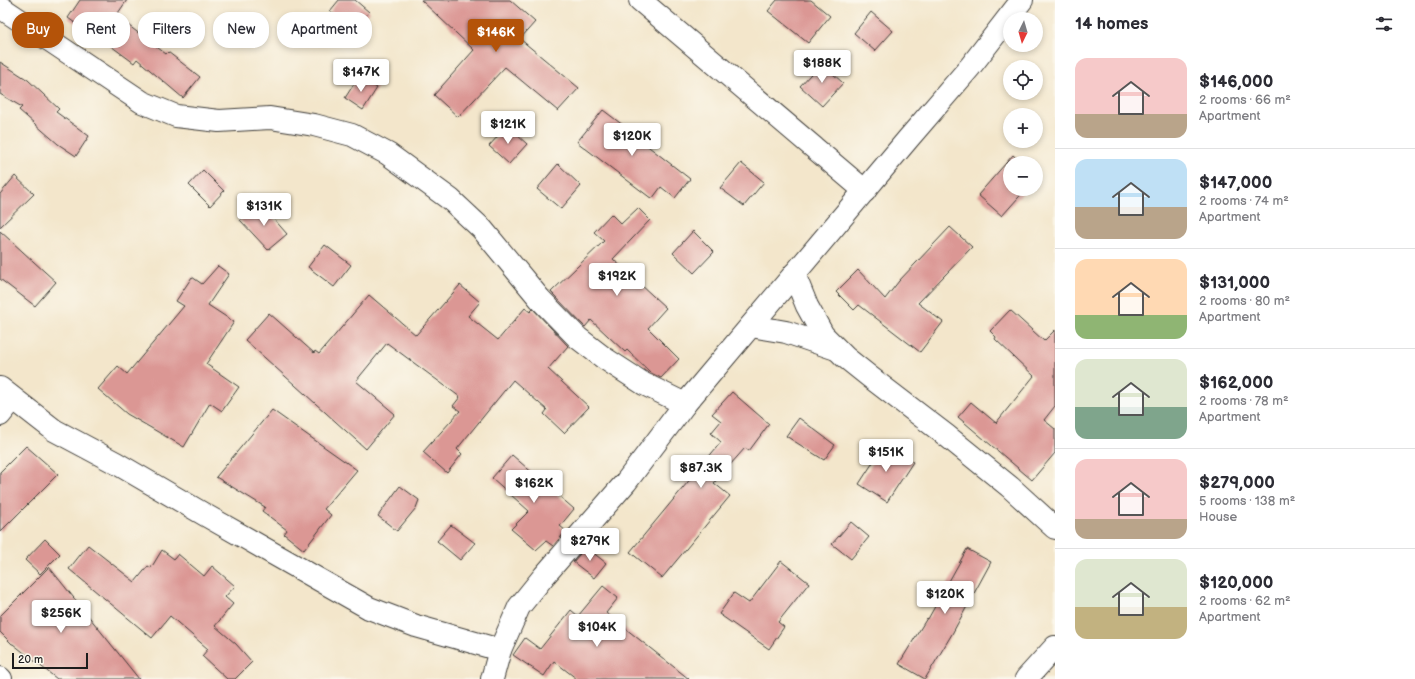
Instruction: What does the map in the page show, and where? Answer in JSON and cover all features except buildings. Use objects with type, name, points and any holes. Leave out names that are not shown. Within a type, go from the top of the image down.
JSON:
[{"type":"street","points":[[640,0],[865,191]]},
{"type":"street","points":[[492,679],[500,650],[519,607],[626,482],[685,404],[908,138],[970,68],[1022,0]]},
{"type":"street","points":[[0,7],[142,102],[176,116],[219,121],[270,118],[314,125],[352,135],[388,154],[451,200],[482,229],[540,300],[578,338],[604,358],[644,384],[685,404]]},
{"type":"street","points":[[794,274],[807,306],[823,335],[837,349],[870,378],[947,436],[1010,487],[1055,528]]},
{"type":"street","points":[[751,326],[786,332],[837,349]]},
{"type":"street","points":[[4,401],[116,463],[369,608],[416,626],[500,650]]},
{"type":"street","points":[[1026,679],[1055,647]]}]
